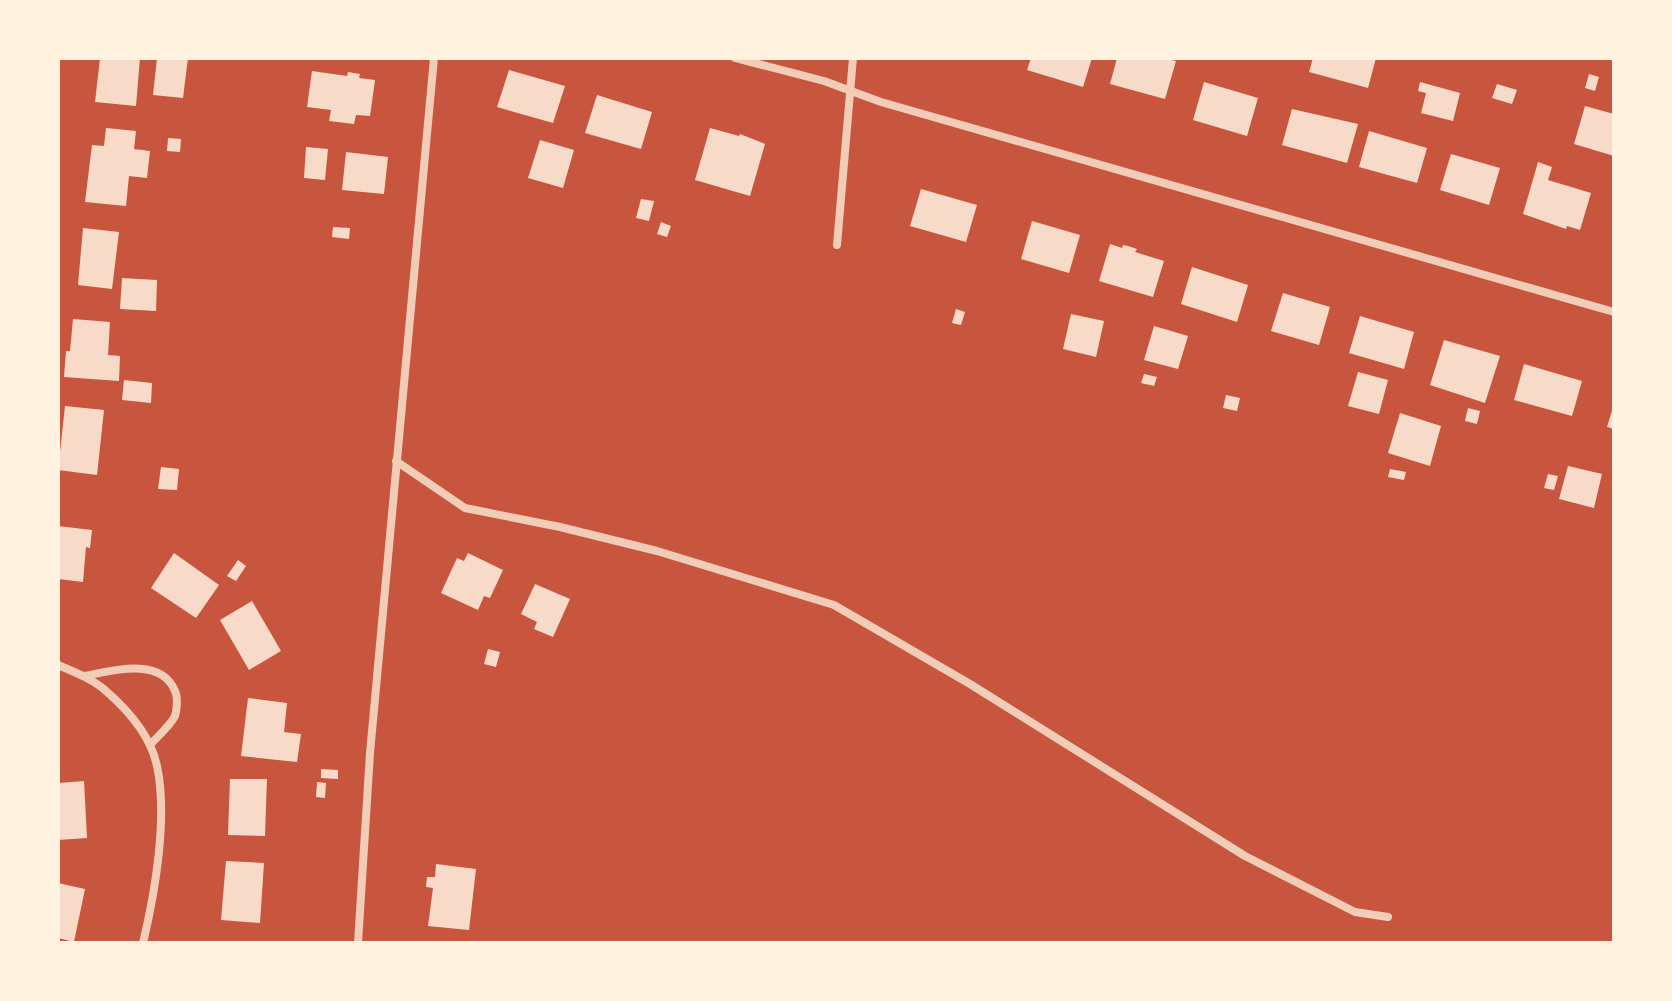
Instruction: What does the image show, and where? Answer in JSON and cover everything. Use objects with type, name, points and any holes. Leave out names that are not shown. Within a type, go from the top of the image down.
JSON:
[{"type":"street","points":[[358,943],[370,753],[434,58]]},
{"type":"street","points":[[735,58],[1614,312]]},
{"type":"street","points":[[837,245],[853,58]]},
{"type":"street","points":[[396,461],[465,508],[657,551],[834,605],[970,684],[1245,856],[1355,912],[1388,917]]},
{"type":"street","points":[[58,665],[104,689],[127,712],[150,745],[157,767],[161,825],[157,873],[143,943]]},
{"type":"street","points":[[83,676],[120,669],[147,669],[170,681],[177,695],[175,716],[150,745]]},
{"type":"building","points":[[100,58],[140,58],[136,106],[95,102]]},
{"type":"building","points":[[157,58],[188,58],[183,98],[153,95]]},
{"type":"building","points":[[1031,58],[1092,58],[1083,87],[1027,70]]},
{"type":"building","points":[[1117,58],[1176,61],[1165,99],[1110,84]]},
{"type":"building","points":[[1313,58],[1376,58],[1368,88],[1309,72]]},
{"type":"building","points":[[509,70],[565,86],[553,123],[497,107]]},
{"type":"building","points":[[312,71],[347,76],[348,72],[360,74],[359,78],[375,80],[370,116],[356,115],[354,124],[329,121],[331,110],[307,107]]},
{"type":"building","points":[[1589,74],[1599,77],[1595,91],[1585,88]]},
{"type":"building","points":[[1204,82],[1258,98],[1247,136],[1193,120]]},
{"type":"building","points":[[1420,82],[1460,93],[1453,121],[1421,113],[1426,93],[1418,91]]},
{"type":"building","points":[[1497,84],[1517,90],[1512,104],[1492,98]]},
{"type":"building","points":[[597,95],[652,112],[641,149],[585,133]]},
{"type":"building","points":[[1585,106],[1614,114],[1614,156],[1574,144]]},
{"type":"building","points":[[1292,109],[1358,124],[1347,163],[1282,145]]},
{"type":"building","points":[[106,128],[136,131],[134,149],[150,151],[147,178],[129,176],[126,206],[85,202],[92,145],[104,146]]},
{"type":"building","points":[[710,128],[740,134],[765,144],[750,196],[695,180]]},
{"type":"building","points":[[1369,131],[1427,148],[1417,183],[1359,167]]},
{"type":"building","points":[[168,138],[181,139],[180,152],[167,151]]},
{"type":"building","points":[[540,140],[574,150],[563,188],[528,178]]},
{"type":"building","points":[[306,147],[328,149],[325,180],[304,178]]},
{"type":"building","points":[[346,152],[388,157],[384,194],[342,190]]},
{"type":"building","points":[[1451,154],[1500,168],[1489,205],[1440,190]]},
{"type":"building","points":[[1538,162],[1552,167],[1548,180],[1591,193],[1580,230],[1567,226],[1566,229],[1523,214]]},
{"type":"building","points":[[921,189],[977,205],[966,242],[910,226]]},
{"type":"building","points":[[641,199],[654,201],[649,221],[636,218]]},
{"type":"building","points":[[1032,221],[1080,235],[1069,273],[1021,259]]},
{"type":"building","points":[[661,222],[671,226],[667,237],[657,234]]},
{"type":"building","points":[[333,227],[350,228],[349,239],[332,237]]},
{"type":"building","points":[[83,228],[119,232],[112,289],[78,285]]},
{"type":"building","points":[[1110,244],[1122,248],[1123,245],[1128,246],[1137,249],[1135,252],[1164,261],[1153,297],[1099,281]]},
{"type":"building","points":[[1192,267],[1248,285],[1237,322],[1181,304]]},
{"type":"building","points":[[122,278],[157,280],[156,311],[120,309]]},
{"type":"building","points":[[1283,293],[1330,307],[1319,345],[1271,331]]},
{"type":"building","points":[[956,309],[965,312],[961,325],[952,323]]},
{"type":"building","points":[[1071,314],[1104,321],[1096,357],[1063,349]]},
{"type":"building","points":[[1360,316],[1414,332],[1404,369],[1349,353]]},
{"type":"building","points":[[73,319],[110,322],[108,355],[120,356],[119,381],[64,377]]},
{"type":"building","points":[[1154,326],[1188,336],[1178,369],[1144,360]]},
{"type":"building","points":[[1444,340],[1500,356],[1485,403],[1430,385]]},
{"type":"building","points":[[1524,364],[1582,381],[1572,416],[1514,400]]},
{"type":"building","points":[[1358,372],[1388,380],[1379,414],[1348,406]]},
{"type":"building","points":[[1144,374],[1157,377],[1154,386],[1141,383]]},
{"type":"building","points":[[124,380],[152,383],[151,403],[122,400]]},
{"type":"building","points":[[1226,395],[1240,398],[1237,411],[1223,408]]},
{"type":"building","points":[[1614,404],[1614,429],[1607,427]]},
{"type":"building","points":[[65,406],[104,410],[97,475],[58,470]]},
{"type":"building","points":[[1468,408],[1480,411],[1477,424],[1465,421]]},
{"type":"building","points":[[1400,413],[1441,426],[1430,466],[1388,453]]},
{"type":"building","points":[[1568,466],[1602,474],[1594,508],[1559,499]]},
{"type":"building","points":[[161,467],[179,469],[177,490],[158,489]]},
{"type":"building","points":[[1390,469],[1406,472],[1404,480],[1388,477]]},
{"type":"building","points":[[1548,474],[1558,476],[1554,490],[1544,488]]},
{"type":"building","points":[[58,526],[92,530],[90,548],[86,547],[83,582],[58,579]]},
{"type":"building","points":[[174,553],[219,585],[196,618],[151,588]]},
{"type":"building","points":[[468,553],[503,570],[490,598],[484,596],[478,610],[441,593],[457,558],[464,561]]},
{"type":"building","points":[[238,560],[246,566],[236,581],[227,576]]},
{"type":"building","points":[[535,584],[570,599],[553,637],[534,629],[537,622],[521,614]]},
{"type":"building","points":[[252,601],[281,651],[249,670],[220,620]]},
{"type":"building","points":[[488,649],[500,652],[496,667],[484,664]]},
{"type":"building","points":[[248,698],[287,703],[284,732],[301,734],[297,762],[241,756]]},
{"type":"building","points":[[321,769],[338,770],[338,779],[321,778]]},
{"type":"building","points":[[230,779],[267,779],[265,836],[228,835]]},
{"type":"building","points":[[84,781],[87,838],[58,840],[58,783]]},
{"type":"building","points":[[317,782],[326,783],[325,798],[316,797]]},
{"type":"building","points":[[226,861],[264,863],[260,923],[221,920]]},
{"type":"building","points":[[436,864],[476,869],[469,930],[428,926],[433,888],[426,887],[427,877],[435,877]]},
{"type":"building","points":[[58,883],[85,889],[74,942],[58,938]]}]
